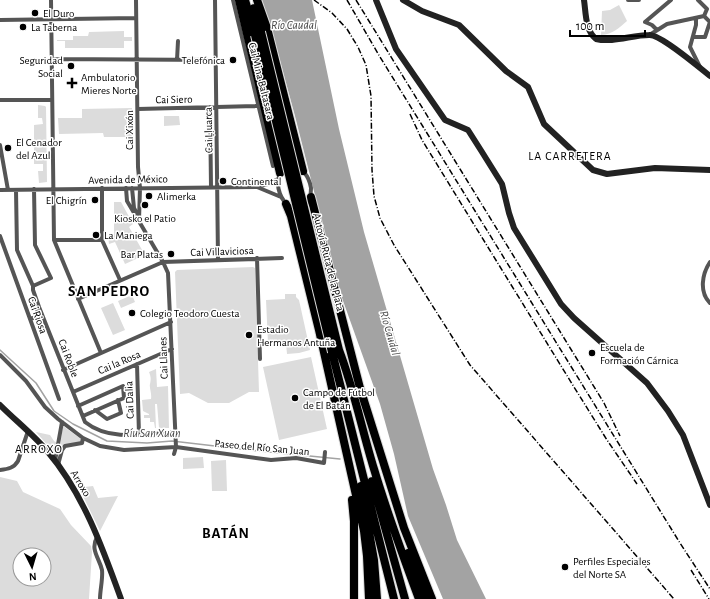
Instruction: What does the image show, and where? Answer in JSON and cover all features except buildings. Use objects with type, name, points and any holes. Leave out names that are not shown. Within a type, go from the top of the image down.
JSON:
[{"type":"highway","points":[[239,0],[279,176]]},
{"type":"highway","name":"Autovía Ruta de la Plata","points":[[245,0],[258,34]]},
{"type":"highway","name":"Autovía Ruta de la Plata","points":[[252,0],[258,34],[336,351],[405,599]]},
{"type":"highway","points":[[257,0],[267,28],[303,171]]},
{"type":"highway","points":[[311,197],[380,465],[425,599]]},
{"type":"highway","points":[[286,204],[291,216],[364,531],[369,599]]},
{"type":"highway","points":[[336,351],[349,375],[374,468],[419,599]]},
{"type":"highway","name":"Autovía Ruta de la Plata","points":[[336,351],[354,442],[394,599]]},
{"type":"highway","points":[[360,388],[404,528],[432,599]]},
{"type":"highway","points":[[336,408],[352,498],[354,520],[354,599]]},
{"type":"highway","points":[[354,442],[356,462],[372,552],[377,599]]},
{"type":"street","points":[[51,0],[51,100],[54,240],[101,353]]},
{"type":"street","name":"Cai Xixón","points":[[136,0],[138,167],[140,188],[139,220]]},
{"type":"street","name":"Cai Ḷḷuarca","points":[[215,0],[218,260]]},
{"type":"street","name":"Cai Mina Baltasara","points":[[233,0],[273,166]]},
{"type":"street","points":[[376,0],[396,49],[445,120],[468,130],[502,184],[514,228],[561,304],[574,318],[647,383],[668,410],[684,435],[710,506]]},
{"type":"street","points":[[403,0],[422,11],[459,25],[506,71],[528,87],[544,124],[592,170],[607,174],[655,168],[710,170]]},
{"type":"street","points":[[584,0],[590,32],[596,39],[607,40],[651,34],[667,24],[704,16],[708,11],[707,8],[698,0]]},
{"type":"street","points":[[628,0],[639,0]]},
{"type":"street","points":[[657,30],[652,25],[645,22],[671,0]]},
{"type":"street","points":[[704,16],[710,22],[705,37]]},
{"type":"street","points":[[0,20],[136,18]]},
{"type":"street","points":[[696,18],[696,25],[690,47],[700,67]]},
{"type":"street","points":[[651,34],[688,57],[710,76]]},
{"type":"street","points":[[693,37],[710,38]]},
{"type":"street","points":[[177,60],[178,41]]},
{"type":"street","points":[[52,59],[216,60]]},
{"type":"street","points":[[0,100],[51,100]]},
{"type":"street","name":"Cai Siero","points":[[138,109],[258,106]]},
{"type":"street","points":[[210,107],[212,187]]},
{"type":"street","points":[[0,146],[8,190]]},
{"type":"street","points":[[296,167],[303,171],[308,178],[311,188],[311,197],[306,204],[294,208],[286,204],[281,196],[279,176],[285,168],[296,167]]},
{"type":"street","name":"Avenida de México","points":[[0,190],[257,187],[268,184],[279,176]]},
{"type":"street","name":"Avenida de México","points":[[257,187],[281,196]]},
{"type":"street","points":[[102,188],[102,240],[120,280]]},
{"type":"street","points":[[126,188],[127,201],[131,210],[139,220]]},
{"type":"street","points":[[132,188],[134,208],[139,220]]},
{"type":"street","points":[[33,286],[51,278],[35,245],[34,189]]},
{"type":"street","name":"Cai Roble","points":[[16,190],[17,250],[33,286],[39,307],[82,416]]},
{"type":"street","name":"Cai Llanes","points":[[139,220],[168,273],[176,447],[174,454]]},
{"type":"street","name":"Cai Riosa","points":[[0,236],[59,399]]},
{"type":"street","points":[[54,240],[102,240]]},
{"type":"street","points":[[257,258],[260,359]]},
{"type":"street","name":"Cai Villaviciosa","points":[[163,262],[282,258]]},
{"type":"street","points":[[78,299],[163,262]]},
{"type":"street","points":[[710,262],[706,268],[703,287],[704,295],[710,303]]},
{"type":"street","points":[[30,319],[39,316],[34,300],[37,308],[39,307]]},
{"type":"street","points":[[63,370],[170,322]]},
{"type":"street","name":"Cai la Rosa","points":[[73,392],[172,349]]},
{"type":"street","name":"Paseo del Río San Juan","points":[[0,355],[26,381],[45,407],[83,438],[100,446],[124,450],[176,447],[271,460],[296,458],[324,463],[325,452]]},
{"type":"street","name":"Cai Dalia","points":[[137,364],[139,435]]},
{"type":"street","points":[[78,405],[123,386],[124,398],[82,416],[85,422],[93,428],[119,435],[175,432]]},
{"type":"street","points":[[95,410],[107,419],[122,413],[118,400]]},
{"type":"street","name":"Arroxo","points":[[0,405],[44,446],[57,463],[80,501],[97,537],[110,567],[121,599]]},
{"type":"street","points":[[57,463],[62,422]]},
{"type":"street","points":[[0,470],[16,465],[28,431]]},
{"type":"street","points":[[57,463],[65,446],[80,443],[83,441],[83,438]]},
{"type":"street","points":[[97,537],[94,542],[94,550],[102,571],[100,599]]},
{"type":"shaded area","points":[[619,5],[627,21],[612,32],[601,35],[602,11],[610,10]]},
{"type":"shaded area","points":[[124,31],[124,37],[132,37],[132,41],[124,41],[124,48],[65,48],[65,41],[57,41],[73,40],[73,36],[88,36],[89,32]]},
{"type":"shaded area","points":[[38,105],[46,107],[47,182],[39,183],[38,171],[43,171],[43,164],[34,164],[34,125],[43,124],[42,118],[38,118]]},
{"type":"shaded area","points":[[132,108],[132,137],[104,137],[103,133],[59,134],[58,118],[82,118],[82,109]]},
{"type":"shaded area","points":[[164,116],[179,116],[180,125],[164,126]]},
{"type":"shaded area","points":[[114,202],[121,202],[133,224],[129,227],[145,255],[125,264],[115,242],[109,244],[108,235],[114,235]]},
{"type":"shaded area","name":"Estadio Hermanos Antuña","points":[[255,268],[259,392],[249,392],[229,403],[208,403],[189,393],[180,394],[175,272],[177,270]]},
{"type":"shaded area","points":[[285,294],[296,294],[296,297],[299,300],[310,350],[287,354],[286,343],[268,343],[266,300],[285,299]]},
{"type":"shaded area","points":[[132,295],[135,302],[121,308],[118,301]]},
{"type":"shaded area","points":[[113,303],[125,330],[113,335],[101,308]]},
{"type":"shaded area","name":"Campo de Fútbol de El Batán","points":[[311,357],[327,429],[279,440],[263,367]]},
{"type":"shaded area","points":[[156,369],[157,387],[168,386],[169,428],[159,428],[157,404],[155,404],[156,428],[154,422],[150,422],[150,418],[144,418],[144,415],[149,414],[143,411],[142,400],[151,399],[151,378],[149,372]]},
{"type":"shaded area","points":[[63,426],[81,439],[81,442],[60,447]]},
{"type":"shaded area","points":[[36,432],[50,435],[57,443],[55,454]]},
{"type":"shaded area","points":[[203,457],[204,468],[183,469],[183,458]]},
{"type":"shaded area","points":[[226,460],[227,491],[212,491],[211,461]]},
{"type":"shaded area","points":[[0,477],[17,481],[23,492],[60,509],[71,525],[91,546],[92,552],[89,599],[0,599]]},
{"type":"shaded area","points":[[93,486],[98,498],[118,496],[100,531],[80,490],[85,487]]},
{"type":"water","name":"Río Caudal","points":[[262,0],[312,0],[339,129],[364,232],[433,469],[457,540],[486,599],[443,599],[408,516],[394,454],[380,404],[342,298],[295,116]]},
{"type":"waterway","name":"Ríu San Xuan","points":[[0,350],[36,383],[54,411],[73,424],[107,441],[147,443],[172,441],[340,459]]},
{"type":"railway","points":[[314,0],[332,13],[347,29],[358,47],[366,65],[371,96],[372,170],[374,196],[380,218],[394,245],[470,365],[674,599]]},
{"type":"railway","points":[[347,0],[380,57],[680,543],[710,589]]},
{"type":"railway","points":[[356,0],[604,403],[620,436]]},
{"type":"railway","points":[[410,114],[422,140],[607,440],[637,484]]},
{"type":"railway","points":[[691,570],[709,599]]},
{"type":"place","name":"El Duro","points":[[35,13]]},
{"type":"place","name":"La Taberna","points":[[23,27]]},
{"type":"place","name":"Telefónica","points":[[233,60]]},
{"type":"place","name":"Seguridad Social","points":[[71,66]]},
{"type":"place","name":"Ambulatorio Mieres Norte","points":[[72,83]]},
{"type":"place","name":"El Cenador del Azul","points":[[8,148]]},
{"type":"place","name":"Continental","points":[[223,181]]},
{"type":"place","name":"Alimerka","points":[[149,196]]},
{"type":"place","name":"El Chigrín","points":[[95,200]]},
{"type":"place","name":"Kiosko el Patio","points":[[145,205]]},
{"type":"place","name":"La Maniega","points":[[96,235]]},
{"type":"place","name":"Bar Platas","points":[[171,254]]},
{"type":"place","name":"Colegio Teodoro Cuesta","points":[[132,313]]},
{"type":"place","name":"Estadio Hermanos Antuña","points":[[249,335]]},
{"type":"place","name":"Escuela de Formación Cárnica","points":[[592,353]]},
{"type":"place","name":"Campo de Fútbol de El Batán","points":[[295,398]]},
{"type":"place","name":"Perfiles Especiales del Norte SA","points":[[565,567]]},
{"type":"district","name":"LA CARRETERA","points":[[570,156]]},
{"type":"district","name":"SAN PEDRO","points":[[109,291]]},
{"type":"district","name":"ARROXO","points":[[39,449]]},
{"type":"district","name":"BATÁN","points":[[226,533]]}]
